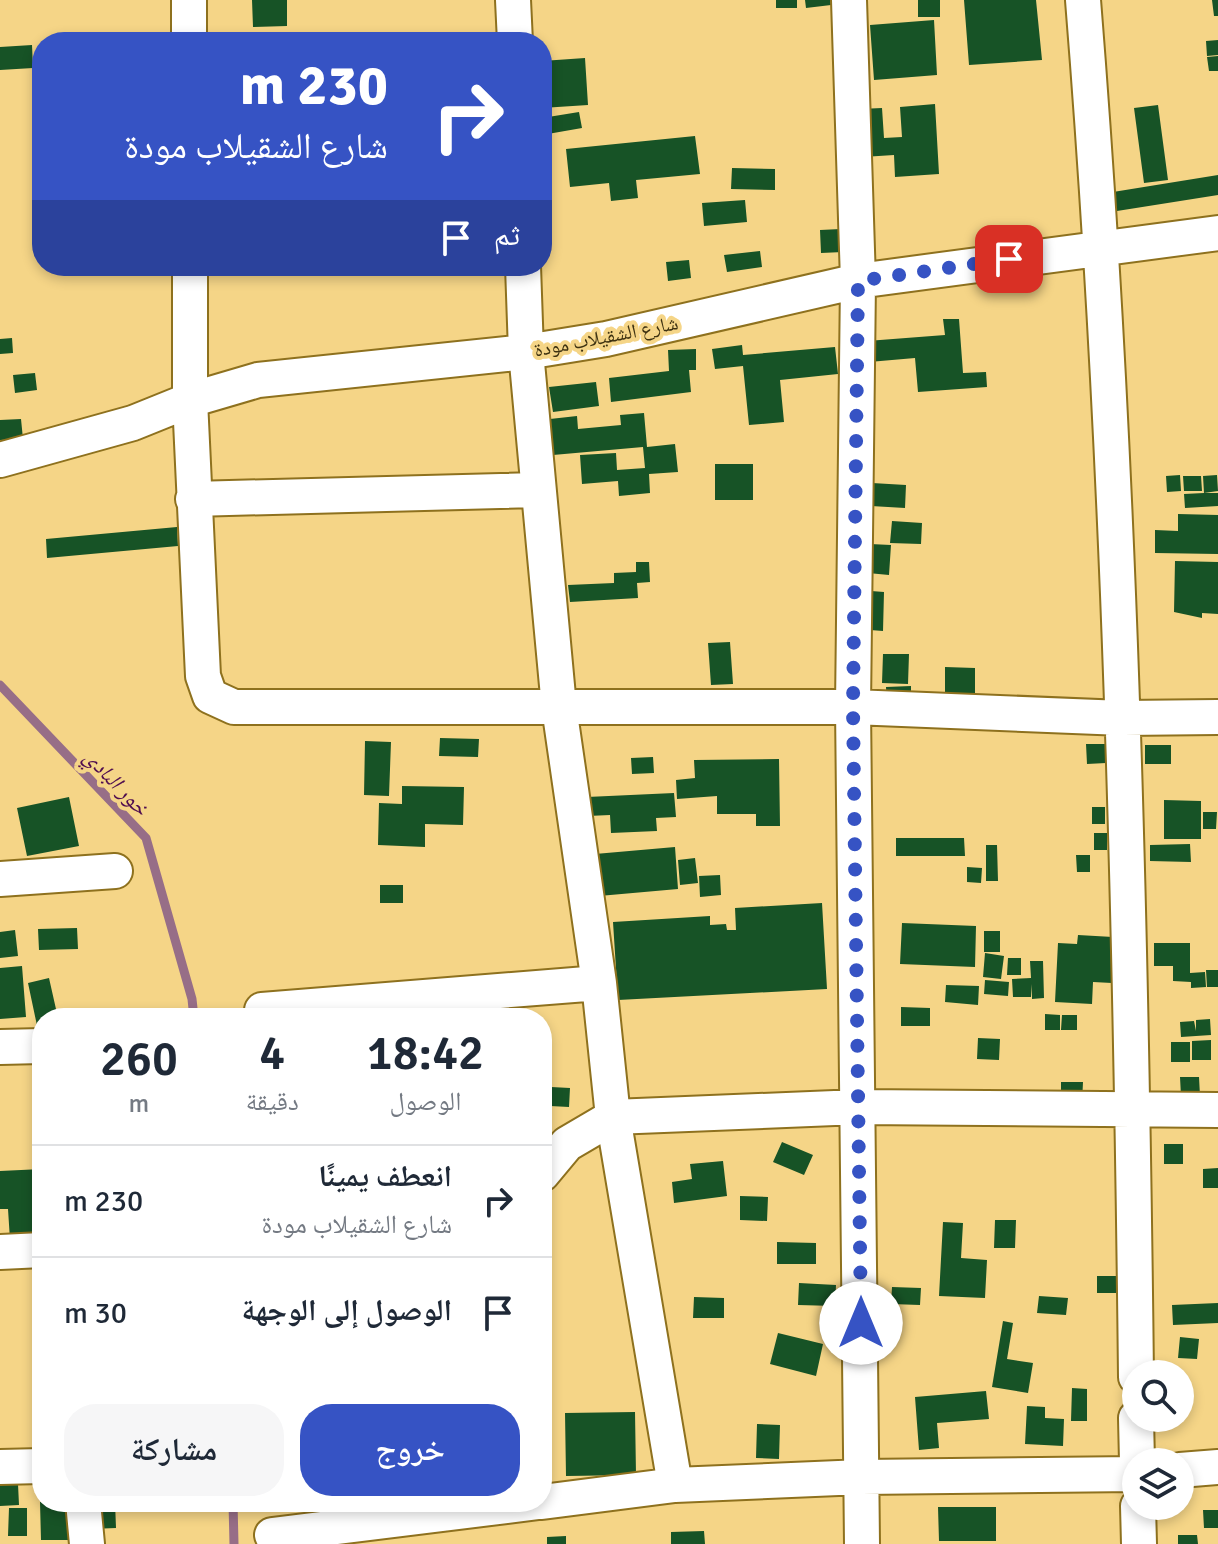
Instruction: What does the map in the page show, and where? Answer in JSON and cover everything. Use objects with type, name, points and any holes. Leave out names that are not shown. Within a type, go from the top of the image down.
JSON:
[{"type":"street","points":[[189,0],[189,32]]},
{"type":"street","points":[[513,0],[515,32]]},
{"type":"street","points":[[849,0],[858,281],[853,707],[862,1544]]},
{"type":"street","points":[[1083,0],[1100,247],[1123,718],[1136,1360]]},
{"type":"street","name":"شارع الشقيلاب مودة","points":[[0,460],[133,423],[190,400],[258,380],[526,352],[606,339],[858,281],[1218,233]]},
{"type":"street","points":[[190,276],[193,499],[203,676],[210,696],[234,707],[853,707],[1123,718],[1218,717]]},
{"type":"street","points":[[523,276],[526,352],[559,707],[599,983],[613,1117],[675,1485]]},
{"type":"street","points":[[193,499],[538,490]]},
{"type":"street","points":[[0,879],[115,871]]},
{"type":"street","points":[[287,1008],[599,983]]},
{"type":"street","points":[[0,1047],[32,1046]]},
{"type":"street","points":[[552,1162],[567,1144],[613,1117],[859,1107],[1218,1110]]},
{"type":"street","points":[[0,1252],[32,1250]]},
{"type":"street","points":[[0,1467],[32,1466]]},
{"type":"street","points":[[1194,1469],[1218,1467]]},
{"type":"street","points":[[552,1500],[675,1485],[862,1477],[1122,1474]]},
{"type":"street","points":[[84,1512],[87,1544]]},
{"type":"street","points":[[272,1535],[459,1512]]},
{"type":"street","points":[[1138,1520],[1139,1544]]},
{"type":"building","points":[[252,0],[287,0],[287,26],[253,27]]},
{"type":"building","points":[[776,0],[797,0],[797,8],[776,8]]},
{"type":"building","points":[[805,0],[830,0],[831,5],[806,8]]},
{"type":"building","points":[[918,0],[940,0],[940,17],[918,17]]},
{"type":"building","points":[[964,0],[1036,0],[1042,60],[969,65]]},
{"type":"building","points":[[1212,0],[1218,0],[1218,16],[1214,16]]},
{"type":"building","points":[[934,20],[937,75],[874,80],[870,25]]},
{"type":"building","points":[[1218,40],[1218,55],[1207,56],[1206,41]]},
{"type":"building","points":[[32,45],[32,68],[0,70],[0,47]]},
{"type":"building","points":[[1218,56],[1218,71],[1209,71],[1207,57]]},
{"type":"building","points":[[585,58],[588,105],[552,107],[552,60]]},
{"type":"building","points":[[935,104],[939,174],[895,177],[894,155],[863,157],[860,109],[882,108],[884,138],[902,137],[900,107]]},
{"type":"building","points":[[1158,105],[1168,180],[1144,183],[1134,108]]},
{"type":"building","points":[[579,112],[582,128],[552,133],[552,116]]},
{"type":"building","points":[[695,136],[700,174],[636,180],[638,198],[611,201],[609,183],[570,187],[566,149]]},
{"type":"building","points":[[732,168],[775,169],[775,190],[731,189]]},
{"type":"building","points":[[1218,175],[1218,195],[1117,211],[1113,192]]},
{"type":"building","points":[[745,200],[747,222],[704,226],[702,203]]},
{"type":"building","points":[[841,229],[843,252],[821,253],[820,230]]},
{"type":"building","points":[[760,251],[762,267],[727,272],[724,255]]},
{"type":"building","points":[[689,260],[691,278],[668,281],[666,262]]},
{"type":"building","points":[[943,319],[959,319],[963,373],[986,372],[987,387],[918,392],[915,358],[869,362],[867,341],[945,335]]},
{"type":"building","points":[[12,338],[13,353],[0,354],[0,339]]},
{"type":"building","points":[[742,345],[743,355],[835,347],[838,374],[780,380],[784,422],[749,425],[743,366],[715,369],[712,349]]},
{"type":"building","points":[[696,349],[696,370],[689,370],[691,392],[611,402],[609,378],[669,371],[668,350]]},
{"type":"building","points":[[35,373],[37,390],[15,393],[13,375]]},
{"type":"building","points":[[596,382],[599,406],[553,412],[549,387]]},
{"type":"building","points":[[644,413],[647,447],[675,444],[678,472],[649,474],[650,493],[619,496],[618,481],[582,484],[580,455],[616,453],[617,470],[645,468],[643,447],[553,455],[550,419],[577,416],[578,429],[621,425],[620,415]]},
{"type":"building","points":[[21,419],[23,439],[0,440],[0,420]]},
{"type":"building","points":[[715,464],[753,464],[753,500],[715,500]]},
{"type":"building","points":[[1180,475],[1181,491],[1167,492],[1166,476]]},
{"type":"building","points":[[1217,475],[1218,491],[1204,493],[1203,476]]},
{"type":"building","points":[[1183,476],[1201,476],[1202,491],[1184,491]]},
{"type":"building","points":[[872,483],[906,485],[905,508],[871,506]]},
{"type":"building","points":[[1218,493],[1218,506],[1185,508],[1184,494]]},
{"type":"building","points":[[1178,514],[1218,515],[1218,554],[1155,553],[1155,530],[1178,531]]},
{"type":"building","points":[[892,521],[922,523],[921,544],[890,543]]},
{"type":"building","points":[[177,527],[178,546],[47,558],[46,539]]},
{"type":"building","points":[[870,544],[891,545],[889,575],[868,573]]},
{"type":"building","points":[[1175,561],[1218,562],[1218,614],[1202,613],[1202,618],[1174,612]]},
{"type":"building","points":[[636,562],[649,562],[650,582],[637,583],[638,598],[570,602],[568,585],[614,583],[614,573],[636,572]]},
{"type":"building","points":[[871,591],[884,592],[883,631],[870,630]]},
{"type":"building","points":[[730,642],[733,684],[711,685],[708,643]]},
{"type":"building","points":[[883,654],[909,654],[908,684],[882,683]]},
{"type":"building","points":[[945,667],[975,668],[975,695],[945,695]]},
{"type":"building","points":[[911,686],[911,707],[887,707],[886,687]]},
{"type":"building","points":[[440,738],[479,739],[478,757],[439,756]]},
{"type":"building","points":[[365,741],[391,742],[389,796],[364,795]]},
{"type":"building","points":[[1086,744],[1105,744],[1106,763],[1087,764]]},
{"type":"building","points":[[1145,745],[1171,745],[1171,764],[1145,764]]},
{"type":"building","points":[[653,757],[654,773],[632,774],[631,758]]},
{"type":"building","points":[[779,759],[780,826],[756,826],[756,814],[717,814],[717,796],[677,799],[676,780],[695,778],[694,760]]},
{"type":"building","points":[[402,786],[464,787],[463,825],[425,824],[425,847],[378,845],[379,803],[402,804]]},
{"type":"building","points":[[674,793],[676,817],[656,818],[657,831],[611,833],[610,815],[588,816],[587,797]]},
{"type":"building","points":[[69,797],[79,846],[27,856],[17,808]]},
{"type":"building","points":[[1164,800],[1201,801],[1201,839],[1164,839]]},
{"type":"building","points":[[1092,807],[1105,807],[1105,824],[1092,824]]},
{"type":"building","points":[[1203,812],[1217,812],[1216,829],[1203,829]]},
{"type":"building","points":[[1094,833],[1107,833],[1107,850],[1094,850]]},
{"type":"building","points":[[896,838],[964,838],[965,856],[896,856]]},
{"type":"building","points":[[1190,844],[1191,862],[1150,861],[1150,845]]},
{"type":"building","points":[[986,845],[997,845],[998,881],[986,881]]},
{"type":"building","points":[[675,847],[678,889],[599,896],[595,854]]},
{"type":"building","points":[[1076,855],[1090,855],[1090,872],[1077,872]]},
{"type":"building","points":[[695,858],[698,883],[680,885],[678,860]]},
{"type":"building","points":[[967,867],[982,868],[981,883],[967,882]]},
{"type":"building","points":[[720,875],[721,895],[700,897],[699,876]]},
{"type":"building","points":[[380,885],[403,885],[403,903],[380,903]]},
{"type":"building","points":[[822,903],[827,989],[618,1000],[613,922],[710,916],[710,925],[726,924],[727,930],[736,930],[735,908]]},
{"type":"building","points":[[902,923],[976,926],[975,967],[900,964]]},
{"type":"building","points":[[77,928],[78,949],[39,950],[38,929]]},
{"type":"building","points":[[15,930],[18,956],[0,958],[0,932]]},
{"type":"building","points":[[984,931],[1000,931],[1000,952],[984,952]]},
{"type":"building","points":[[1078,935],[1113,937],[1112,983],[1093,982],[1092,1004],[1055,1002],[1058,943],[1077,944]]},
{"type":"building","points":[[1154,943],[1190,943],[1190,973],[1205,972],[1206,987],[1191,988],[1191,982],[1173,981],[1173,966],[1154,966]]},
{"type":"building","points":[[985,953],[1004,956],[1001,979],[983,977]]},
{"type":"building","points":[[1008,958],[1021,958],[1021,975],[1007,975]]},
{"type":"building","points":[[1030,961],[1043,961],[1044,998],[1032,999],[1032,984],[1031,997],[1013,997],[1012,979],[1031,978]]},
{"type":"building","points":[[22,966],[26,1017],[0,1019],[0,968]]},
{"type":"building","points":[[1206,970],[1218,970],[1218,987],[1207,987]]},
{"type":"building","points":[[49,978],[56,1008],[33,1008],[28,983]]},
{"type":"building","points":[[985,980],[1009,982],[1008,996],[984,994]]},
{"type":"building","points":[[946,985],[979,986],[978,1005],[945,1002]]},
{"type":"building","points":[[901,1007],[930,1008],[930,1026],[901,1026]]},
{"type":"building","points":[[1045,1014],[1060,1015],[1060,1030],[1045,1030]]},
{"type":"building","points":[[1062,1015],[1077,1015],[1077,1030],[1061,1030]]},
{"type":"building","points":[[1210,1019],[1211,1035],[1181,1037],[1180,1022],[1194,1021],[1196,1031],[1196,1020]]},
{"type":"building","points":[[978,1038],[1000,1039],[999,1060],[977,1059]]},
{"type":"building","points":[[1211,1040],[1211,1060],[1192,1060],[1192,1041]]},
{"type":"building","points":[[1171,1042],[1190,1042],[1190,1062],[1171,1062]]},
{"type":"building","points":[[1180,1077],[1199,1077],[1200,1096],[1181,1096]]},
{"type":"building","points":[[1061,1082],[1083,1082],[1082,1103],[1061,1102]]},
{"type":"building","points":[[552,1087],[570,1088],[569,1107],[552,1106]]},
{"type":"building","points":[[782,1142],[813,1155],[804,1175],[773,1162]]},
{"type":"building","points":[[1164,1144],[1183,1144],[1183,1164],[1164,1164]]},
{"type":"building","points":[[723,1161],[727,1196],[674,1203],[672,1182],[692,1179],[690,1164]]},
{"type":"building","points":[[1218,1168],[1218,1188],[1203,1188],[1203,1169]]},
{"type":"building","points":[[32,1169],[32,1239],[10,1240],[8,1209],[0,1209],[0,1171]]},
{"type":"building","points":[[740,1196],[768,1197],[767,1221],[740,1220]]},
{"type":"building","points":[[995,1220],[1016,1220],[1015,1248],[994,1248]]},
{"type":"building","points":[[943,1222],[963,1223],[961,1258],[987,1260],[985,1298],[939,1296]]},
{"type":"building","points":[[777,1242],[816,1243],[816,1264],[777,1264]]},
{"type":"building","points":[[1097,1276],[1117,1276],[1117,1293],[1097,1293]]},
{"type":"building","points":[[799,1283],[836,1285],[835,1306],[798,1305]]},
{"type":"building","points":[[892,1287],[921,1288],[920,1305],[891,1304]]},
{"type":"building","points":[[1039,1296],[1068,1298],[1066,1315],[1037,1313]]},
{"type":"building","points":[[694,1297],[724,1298],[724,1318],[693,1318]]},
{"type":"building","points":[[1218,1303],[1218,1323],[1173,1325],[1172,1305]]},
{"type":"building","points":[[1003,1321],[1013,1323],[1007,1359],[1033,1363],[1028,1393],[992,1387]]},
{"type":"building","points":[[778,1333],[823,1344],[816,1376],[770,1364]]},
{"type":"building","points":[[1180,1337],[1199,1339],[1197,1359],[1178,1358]]},
{"type":"building","points":[[1072,1388],[1087,1389],[1087,1421],[1071,1421]]},
{"type":"building","points":[[986,1391],[989,1419],[937,1423],[939,1448],[919,1450],[915,1397]]},
{"type":"building","points":[[1027,1406],[1045,1407],[1045,1418],[1064,1419],[1063,1446],[1025,1444]]},
{"type":"building","points":[[635,1412],[636,1475],[566,1476],[565,1413]]},
{"type":"building","points":[[757,1424],[780,1425],[779,1459],[756,1458]]},
{"type":"building","points":[[0,1484],[18,1484],[19,1505],[0,1506]]},
{"type":"building","points":[[938,1507],[996,1507],[996,1541],[939,1541]]},
{"type":"building","points":[[9,1508],[27,1508],[27,1536],[8,1536]]},
{"type":"building","points":[[1203,1510],[1218,1510],[1218,1528],[1204,1528]]},
{"type":"building","points":[[40,1512],[77,1512],[77,1540],[41,1540]]},
{"type":"building","points":[[90,1512],[115,1512],[116,1528],[91,1529]]},
{"type":"building","points":[[704,1531],[705,1544],[671,1544],[671,1532]]},
{"type":"building","points":[[1178,1535],[1197,1535],[1198,1544],[1178,1544]]},
{"type":"building","points":[[566,1536],[566,1544],[547,1544],[547,1537]]},
{"type":"waterway","name":"خور البادي","points":[[0,685],[146,838],[193,1008]]},
{"type":"waterway","name":"خور البادي","points":[[233,1512],[234,1544]]},
{"type":"route","points":[[861,1323],[853,707],[858,281],[1009,259]]}]
